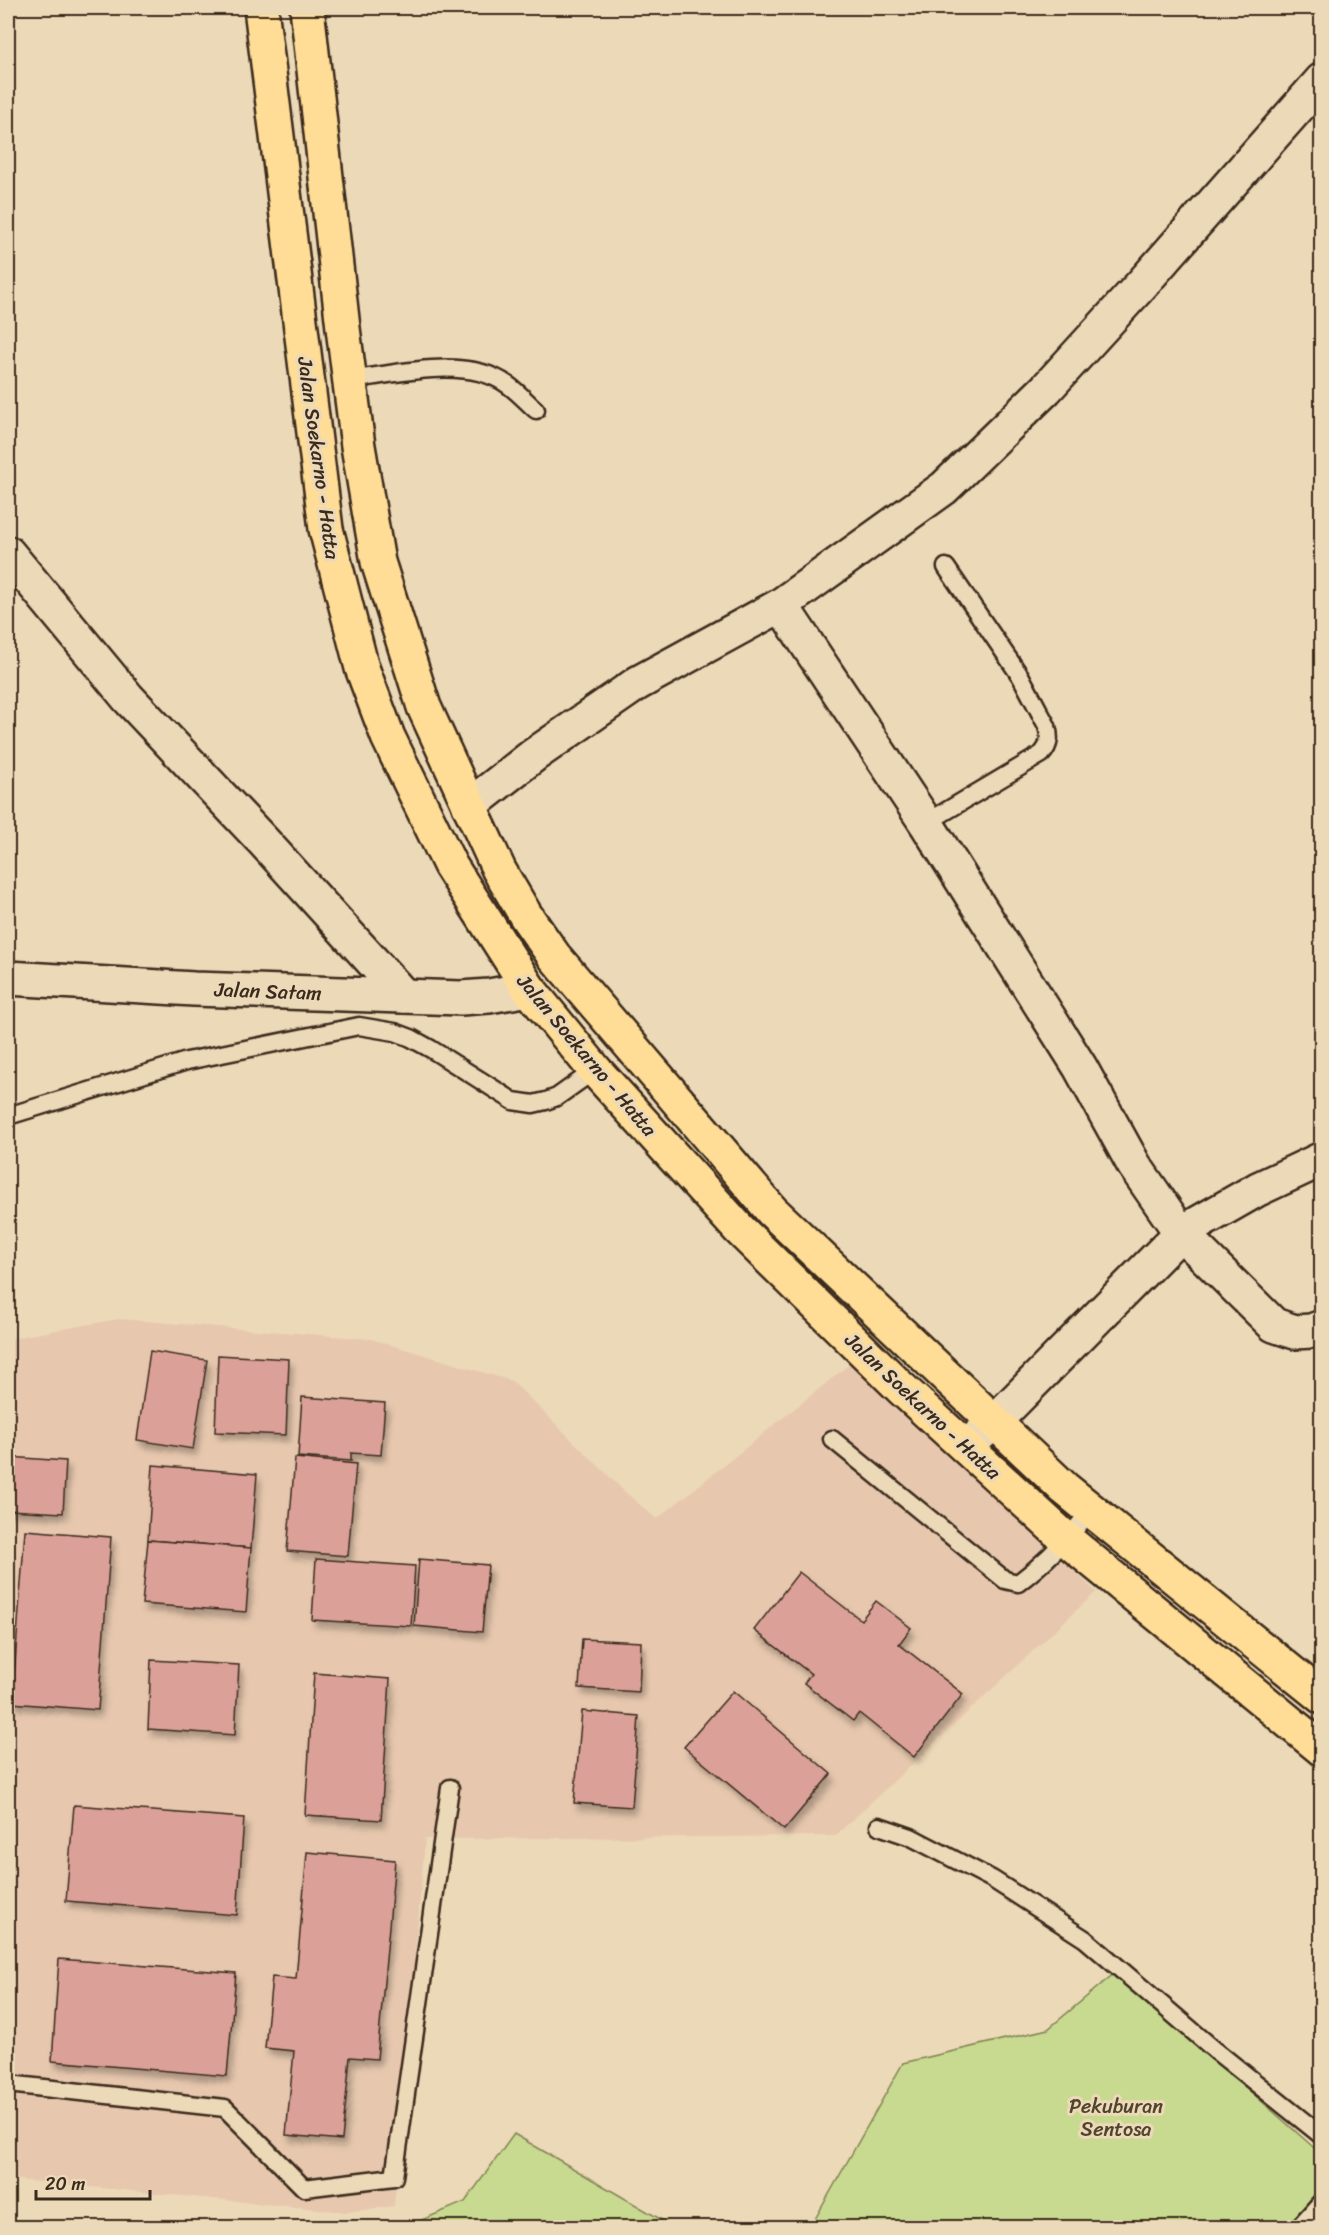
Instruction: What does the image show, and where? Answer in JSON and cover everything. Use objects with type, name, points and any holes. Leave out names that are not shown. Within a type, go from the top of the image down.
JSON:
[{"type":"highway","name":"Jalan Soekarno - Hatta","points":[[261,8],[326,529],[341,595],[362,668],[388,737],[450,865],[529,989],[595,1070],[739,1229],[901,1388],[1067,1540],[1322,1749]]},
{"type":"highway","name":"Jalan Soekarno - Hatta","points":[[307,8],[358,446],[378,562],[424,707],[499,870],[526,916],[555,956],[626,1042],[772,1211],[993,1423],[1091,1510],[1322,1697]]},
{"type":"street","points":[[469,806],[534,754],[638,683],[781,605],[944,488],[1046,389],[1322,80]]},
{"type":"street","points":[[8,552],[128,698],[264,842],[404,996]]},
{"type":"street","points":[[781,605],[926,823],[1080,1067],[1134,1165],[1181,1233],[1274,1325],[1295,1332],[1311,1331],[1322,1327]]},
{"type":"street","name":"Jalan Satam","points":[[8,978],[194,989],[404,996],[478,997],[529,989]]},
{"type":"street","points":[[966,1447],[993,1423],[1181,1233],[1258,1189],[1322,1159]]},
{"type":"lane","points":[[350,380],[437,368],[478,373],[508,385],[536,410]]},
{"type":"lane","points":[[926,823],[1042,754],[1047,748],[1049,734],[1021,677],[946,567]]},
{"type":"lane","points":[[8,1116],[187,1060],[359,1026],[395,1032],[411,1038],[431,1048],[513,1101],[534,1104],[557,1097],[595,1070]]},
{"type":"lane","points":[[832,1439],[1005,1580],[1018,1583],[1067,1540],[1091,1510]]},
{"type":"lane","points":[[8,2084],[225,2108],[304,2188],[394,2177],[450,1788]]},
{"type":"lane","points":[[879,1826],[911,1837],[992,1880],[1084,1939],[1322,2136]]},
{"type":"lane","points":[[1298,2228],[1322,2201]]},
{"type":"shaded area","points":[[118,1319],[371,1339],[512,1381],[625,1492],[657,1519],[855,1360],[1096,1592],[835,1836],[425,1839],[394,2206],[347,2212],[8,2179],[8,1339]]},
{"type":"green space","name":"Pekuburan Sentosa","points":[[1116,1972],[1321,2154],[1321,2227],[810,2228],[903,2063],[1048,2029]]},
{"type":"green space","points":[[514,2134],[674,2227],[405,2227],[465,2202]]},
{"type":"building","points":[[150,1351],[207,1360],[193,1449],[137,1440]]},
{"type":"building","points":[[218,1355],[289,1359],[286,1435],[215,1432]]},
{"type":"building","points":[[302,1397],[385,1403],[381,1455],[351,1453],[351,1461],[298,1457]]},
{"type":"building","points":[[8,1457],[66,1461],[63,1513],[8,1510]]},
{"type":"building","points":[[295,1458],[356,1464],[348,1556],[287,1551]]},
{"type":"building","points":[[153,1465],[257,1474],[251,1548],[148,1540]]},
{"type":"building","points":[[25,1530],[111,1537],[98,1710],[12,1703]]},
{"type":"building","points":[[148,1540],[251,1548],[246,1612],[142,1604]]},
{"type":"building","points":[[316,1559],[415,1566],[411,1626],[312,1620]]},
{"type":"building","points":[[419,1559],[488,1565],[482,1632],[414,1626]]},
{"type":"building","points":[[799,1572],[861,1620],[876,1601],[911,1628],[899,1644],[963,1694],[914,1757],[859,1713],[853,1721],[804,1683],[811,1674],[754,1630]]},
{"type":"building","points":[[582,1639],[641,1642],[639,1692],[579,1688]]},
{"type":"building","points":[[151,1660],[239,1665],[235,1735],[148,1729]]},
{"type":"building","points":[[314,1673],[390,1679],[381,1820],[305,1815]]},
{"type":"building","points":[[733,1691],[831,1774],[784,1830],[684,1747]]},
{"type":"building","points":[[582,1711],[639,1716],[632,1807],[574,1803]]},
{"type":"building","points":[[74,1805],[244,1818],[237,1915],[66,1901]]},
{"type":"building","points":[[307,1852],[395,1860],[377,2059],[350,2057],[342,2140],[286,2135],[294,2051],[265,2048],[272,1977],[296,1979]]},
{"type":"building","points":[[59,1959],[236,1973],[227,2076],[52,2061]]}]
